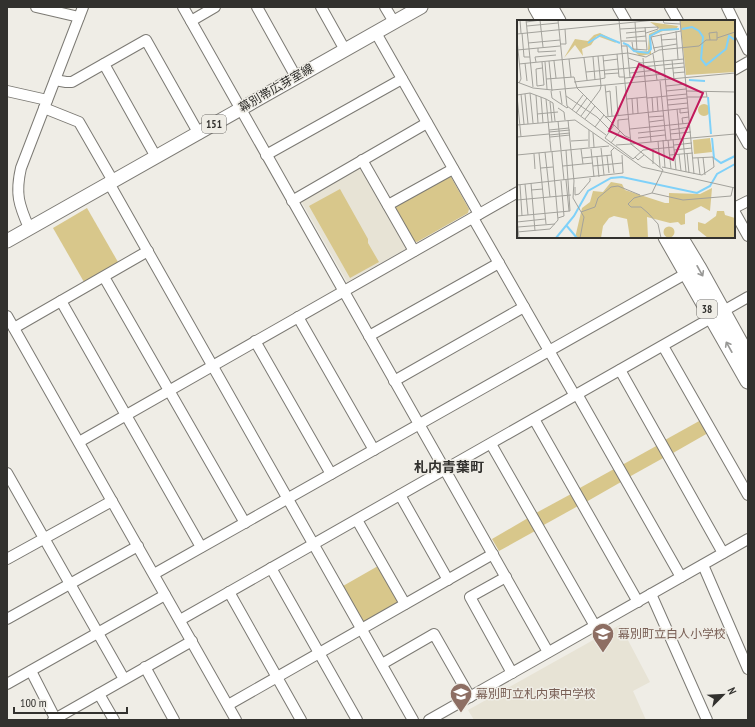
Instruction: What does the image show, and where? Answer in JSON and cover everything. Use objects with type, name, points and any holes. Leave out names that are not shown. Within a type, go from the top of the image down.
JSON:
[{"type":"highway","points":[[536,7],[543,20]]},
{"type":"highway","points":[[550,7],[557,20]]},
{"type":"highway","name":"38","points":[[678,238],[687,273],[748,357]]},
{"type":"highway","name":"38","points":[[679,238],[698,267],[717,315],[748,381]]},
{"type":"main road","name":"幕別帯広芽室線","points":[[7,242],[29,228],[199,134],[240,109],[421,7]]},
{"type":"street","points":[[29,228],[20,208],[18,181],[21,168],[81,12],[36,7]]},
{"type":"street","points":[[183,7],[548,652]]},
{"type":"street","points":[[191,21],[215,7]]},
{"type":"street","points":[[257,7],[296,77]]},
{"type":"street","points":[[321,7],[345,50]]},
{"type":"street","points":[[385,7],[394,22]]},
{"type":"street","points":[[618,7],[625,20]]},
{"type":"street","points":[[670,7],[677,20]]},
{"type":"street","points":[[727,7],[733,20]]},
{"type":"street","points":[[735,23],[748,50]]},
{"type":"street","points":[[376,33],[453,169],[499,263],[681,577]]},
{"type":"street","points":[[55,80],[72,82],[146,40],[199,134]]},
{"type":"street","points":[[735,69],[748,62]]},
{"type":"street","points":[[104,64],[156,157]]},
{"type":"street","points":[[266,155],[402,79]]},
{"type":"street","points":[[7,91],[46,104],[79,122],[148,251],[382,664],[412,720]]},
{"type":"street","points":[[735,121],[748,144]]},
{"type":"street","points":[[292,201],[427,123]]},
{"type":"street","points":[[362,160],[414,251]]},
{"type":"street","points":[[388,205],[453,169]]},
{"type":"street","points":[[79,442],[517,193]]},
{"type":"street","points":[[735,209],[748,201]]},
{"type":"street","points":[[735,212],[748,236]]},
{"type":"street","points":[[14,328],[148,251]]},
{"type":"street","points":[[369,336],[499,263]]},
{"type":"street","points":[[154,574],[687,273]]},
{"type":"street","points":[[104,277],[244,523]]},
{"type":"street","points":[[180,620],[748,297]]},
{"type":"street","points":[[61,301],[201,547]]},
{"type":"street","points":[[394,381],[524,307]]},
{"type":"street","points":[[7,316],[236,720]]},
{"type":"street","points":[[298,317],[374,450]]},
{"type":"street","points":[[255,341],[331,474]]},
{"type":"street","points":[[663,346],[748,495]]},
{"type":"street","points":[[620,370],[723,553]]},
{"type":"street","points":[[534,419],[638,602]]},
{"type":"street","points":[[491,444],[595,626]]},
{"type":"street","points":[[7,473],[10,487],[44,538],[124,679]]},
{"type":"street","points":[[400,495],[448,580]]},
{"type":"street","points":[[7,559],[112,501]]},
{"type":"street","points":[[357,520],[405,604]]},
{"type":"street","points":[[429,720],[748,539]]},
{"type":"street","points":[[7,619],[138,546]]},
{"type":"street","points":[[228,705],[320,654],[493,554]]},
{"type":"street","points":[[703,565],[748,669]]},
{"type":"street","points":[[271,568],[357,720]]},
{"type":"street","points":[[506,577],[470,598],[512,673]]},
{"type":"street","points":[[229,592],[301,720]]},
{"type":"street","points":[[651,594],[707,720]]},
{"type":"street","points":[[7,684],[165,595]]},
{"type":"street","points":[[382,664],[434,634],[470,697]]},
{"type":"street","points":[[31,671],[55,719],[192,641]]},
{"type":"street","points":[[145,667],[174,720]]},
{"type":"street","points":[[99,694],[114,720]]},
{"type":"shaded area","points":[[361,167],[407,248],[347,282],[301,201]]},
{"type":"shaded area","points":[[447,176],[451,177],[469,209],[468,213],[417,242],[413,241],[396,210],[396,206]]},
{"type":"shaded area","points":[[340,189],[379,262],[350,278],[309,206]]},
{"type":"shaded area","points":[[87,208],[118,262],[84,282],[53,228]]},
{"type":"shaded area","points":[[701,420],[708,433],[673,453],[665,440]]},
{"type":"shaded area","points":[[658,445],[665,457],[629,477],[622,465]]},
{"type":"shaded area","points":[[614,469],[621,482],[586,502],[578,489]]},
{"type":"shaded area","points":[[571,494],[578,506],[542,526],[536,513]]},
{"type":"shaded area","points":[[528,518],[535,531],[499,551],[492,539]]},
{"type":"shaded area","points":[[378,566],[399,603],[366,622],[363,621],[343,586]]},
{"type":"shaded area","name":"幕別町立白人小学校","points":[[620,625],[650,682],[633,691],[646,720],[474,720],[468,710]]},
{"type":"place","name":"幕別町立白人小学校","points":[[603,654]]},
{"type":"place","name":"幕別町立札内東中学校","points":[[461,714]]},
{"type":"district","name":"札内青葉町","points":[[449,467]]}]
